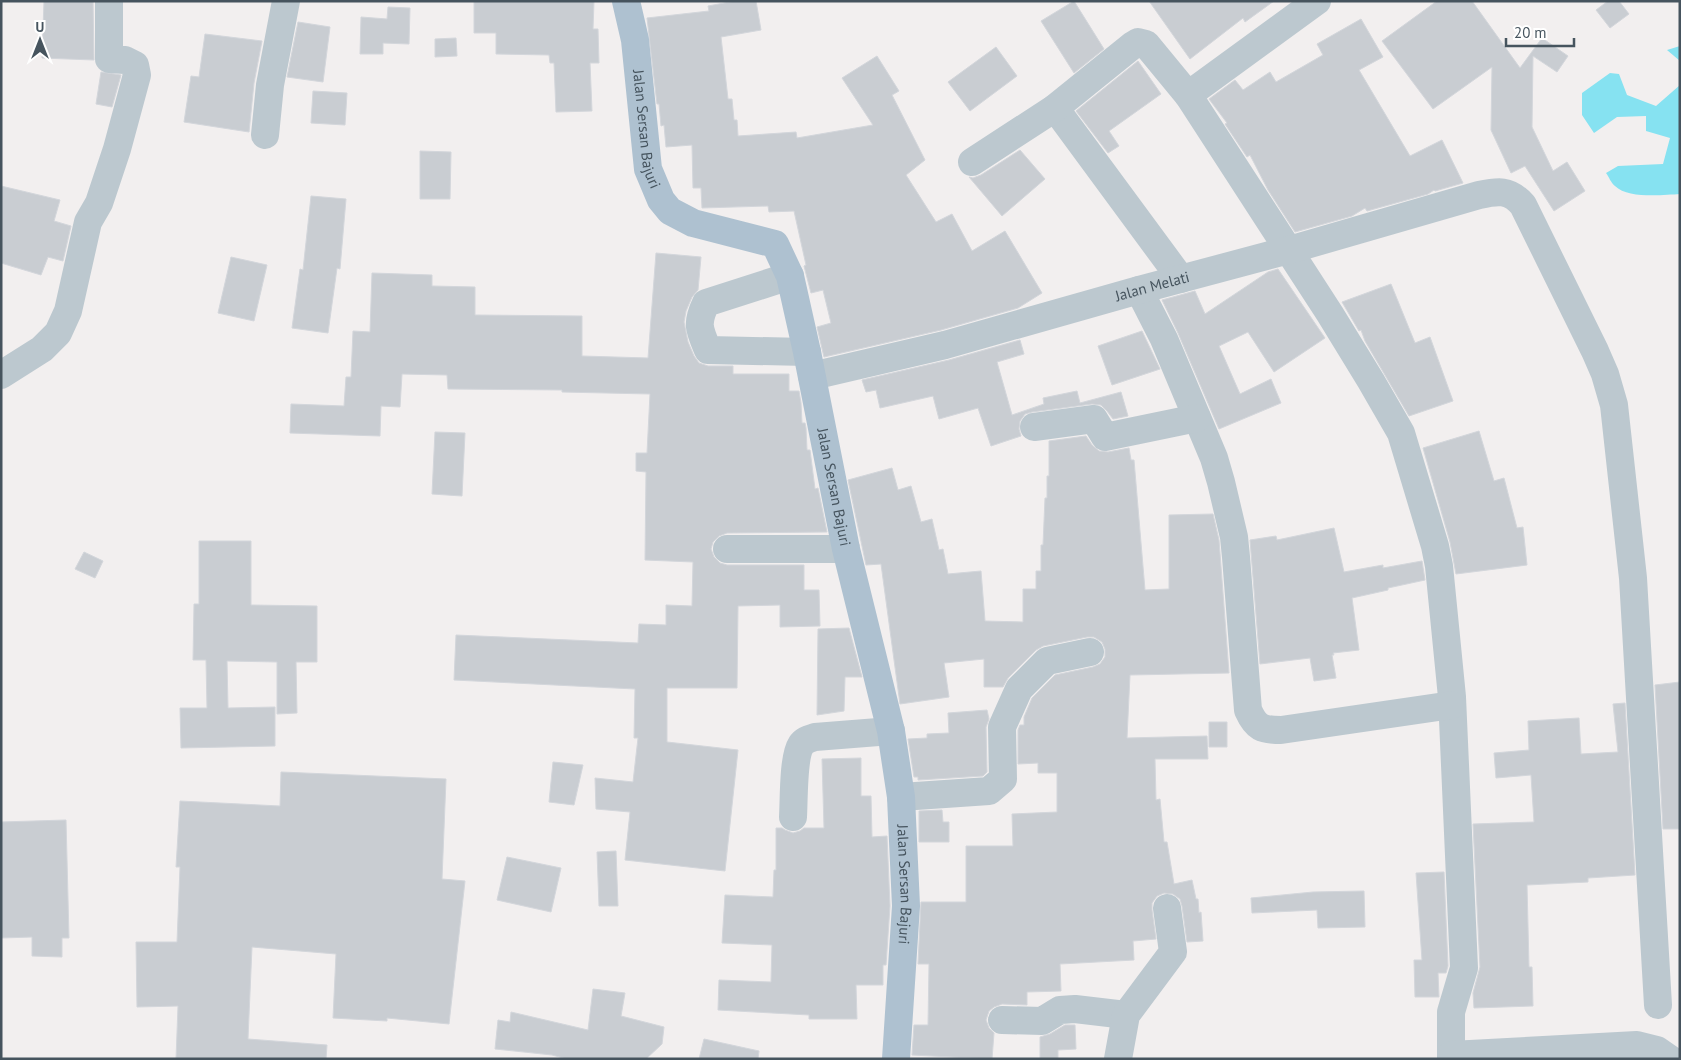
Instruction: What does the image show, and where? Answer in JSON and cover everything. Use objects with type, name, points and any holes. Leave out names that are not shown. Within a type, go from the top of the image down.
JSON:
[{"type":"main road","name":"Jalan Sersan Bajuri","points":[[626,1],[634,40],[648,169],[661,200],[670,211],[693,223],[775,244],[790,276],[810,364],[846,549],[891,731],[901,797],[906,906],[896,1059]]},
{"type":"street","points":[[1,375],[42,349],[58,333],[68,311],[88,222],[99,203],[117,149],[137,75],[135,65],[125,60],[109,58],[109,1]]},
{"type":"street","points":[[265,135],[270,86],[286,1]]},
{"type":"street","points":[[1188,95],[1318,1]]},
{"type":"street","points":[[972,162],[1055,108],[1138,42],[1146,44],[1188,95],[1289,250],[1371,381],[1400,433],[1435,546],[1440,566],[1452,706],[1464,968],[1452,1012],[1452,1057],[1637,1045],[1657,1050],[1670,1059]]},
{"type":"street","points":[[1055,108],[1180,279]]},
{"type":"street","name":"Jalan Melati","points":[[790,276],[706,303],[699,318],[701,333],[708,350],[810,364],[945,345],[1493,192],[1510,194],[1522,205],[1595,351],[1605,374],[1614,405],[1633,578],[1658,1005]]},
{"type":"street","points":[[1139,290],[1164,339],[1214,458],[1234,537],[1248,710],[1252,719],[1258,726],[1269,730],[1281,730],[1452,706]]},
{"type":"street","points":[[1034,426],[1094,419],[1105,437],[1197,418]]},
{"type":"street","points":[[727,549],[846,549]]},
{"type":"street","points":[[901,797],[988,791],[1003,779],[1002,727],[1019,689],[1047,661],[1090,652]]},
{"type":"street","points":[[793,817],[796,766],[801,744],[814,737],[891,731]]},
{"type":"street","points":[[1118,1059],[1126,1015],[1173,952],[1167,908]]},
{"type":"street","points":[[1002,1020],[1042,1021],[1060,1010],[1075,1009],[1126,1015]]},
{"type":"water","points":[[1680,46],[1680,61],[1667,50]]},
{"type":"water","points":[[1610,73],[1619,74],[1627,95],[1656,106],[1680,85],[1680,194],[1637,195],[1628,193],[1614,185],[1606,173],[1618,166],[1663,164],[1670,138],[1646,131],[1646,116],[1617,117],[1594,133],[1582,115],[1582,93]]},
{"type":"building","points":[[44,1],[93,1],[94,60],[42,58]]},
{"type":"building","points":[[474,1],[594,1],[593,29],[598,29],[599,63],[590,63],[592,111],[556,112],[554,63],[550,63],[549,55],[496,54],[496,33],[474,33]]},
{"type":"building","points":[[735,1],[756,1],[761,30],[721,37],[728,99],[732,99],[734,120],[737,120],[738,136],[796,132],[797,138],[873,125],[842,78],[877,56],[899,91],[892,95],[925,160],[906,175],[936,222],[952,214],[972,251],[1005,231],[1042,293],[1018,308],[941,330],[824,357],[817,327],[831,323],[823,290],[811,293],[794,211],[769,212],[768,206],[702,208],[701,188],[693,188],[692,145],[666,147],[664,125],[661,126],[659,104],[657,104],[647,18],[709,11],[708,6]]},
{"type":"building","points":[[1074,1],[1104,49],[1074,73],[1041,21]]},
{"type":"building","points":[[1149,1],[1274,1],[1245,22],[1243,18],[1190,59]]},
{"type":"building","points":[[1437,1],[1472,1],[1520,68],[1542,38],[1568,56],[1557,72],[1533,56],[1532,127],[1553,171],[1567,162],[1585,191],[1554,211],[1525,166],[1511,173],[1491,130],[1492,67],[1433,109],[1382,41]]},
{"type":"building","points":[[1608,1],[1619,1],[1629,14],[1610,28],[1596,10]]},
{"type":"building","points":[[388,7],[410,8],[409,44],[383,43],[383,54],[360,54],[361,17],[387,19]]},
{"type":"building","points":[[1361,19],[1383,57],[1359,70],[1410,156],[1442,140],[1463,183],[1367,211],[1365,208],[1352,216],[1295,232],[1268,190],[1250,155],[1247,157],[1225,124],[1227,123],[1209,99],[1235,80],[1243,90],[1270,72],[1276,82],[1323,55],[1317,44]]},
{"type":"building","points":[[298,22],[330,27],[323,82],[287,77]]},
{"type":"building","points":[[205,34],[262,41],[254,83],[249,132],[184,122],[191,76],[199,77]]},
{"type":"building","points":[[456,38],[457,56],[435,57],[435,39]]},
{"type":"building","points":[[996,47],[1017,76],[970,111],[948,82]]},
{"type":"building","points":[[1138,61],[1161,94],[1109,131],[1119,146],[1108,153],[1076,111]]},
{"type":"building","points":[[101,72],[121,75],[112,107],[96,104]]},
{"type":"building","points":[[313,91],[347,93],[345,125],[311,123]]},
{"type":"building","points":[[1020,150],[1045,179],[1002,216],[969,177],[973,178],[981,175]]},
{"type":"building","points":[[420,151],[451,152],[450,199],[420,199]]},
{"type":"building","points":[[1,186],[60,200],[54,221],[71,226],[63,261],[48,257],[41,275],[1,263]]},
{"type":"building","points":[[311,196],[346,199],[340,269],[337,268],[328,333],[292,328],[300,269],[303,270]]},
{"type":"building","points":[[656,253],[701,257],[698,290],[692,297],[684,322],[688,342],[699,363],[708,366],[733,366],[733,374],[789,374],[789,391],[799,391],[802,423],[805,423],[806,428],[807,450],[810,450],[815,489],[818,488],[827,532],[727,533],[719,536],[713,542],[711,549],[714,557],[720,563],[727,565],[804,565],[804,590],[819,590],[820,626],[780,627],[780,605],[738,606],[737,688],[667,688],[667,742],[738,750],[725,871],[625,860],[630,812],[596,809],[595,778],[633,782],[638,738],[634,738],[635,689],[454,680],[456,635],[638,643],[639,624],[666,625],[666,605],[692,606],[693,562],[645,560],[646,472],[636,471],[636,453],[647,453],[650,394],[562,392],[562,390],[448,389],[447,375],[402,374],[400,407],[381,406],[380,436],[290,433],[291,404],[344,406],[346,377],[351,377],[353,331],[370,332],[372,273],[432,275],[432,286],[475,287],[475,315],[582,316],[582,356],[648,358]]},
{"type":"building","points":[[231,257],[267,265],[254,321],[218,313]]},
{"type":"building","points":[[1278,269],[1325,338],[1274,372],[1248,332],[1219,346],[1240,394],[1271,379],[1281,403],[1219,429],[1162,300],[1195,291],[1205,314],[1268,272]]},
{"type":"building","points":[[1391,284],[1415,343],[1430,337],[1453,401],[1409,416],[1365,341],[1361,330],[1359,331],[1342,302]]},
{"type":"building","points":[[1142,331],[1160,369],[1112,385],[1098,346]]},
{"type":"building","points":[[1020,340],[1024,354],[997,362],[1012,415],[1044,404],[1043,398],[1077,391],[1080,403],[1121,392],[1128,416],[1113,419],[1101,405],[1092,404],[1032,412],[1025,414],[1020,421],[1019,429],[1021,436],[991,446],[978,408],[939,419],[933,396],[880,408],[876,390],[866,392],[862,380],[949,360]]},
{"type":"building","points":[[1479,431],[1494,481],[1504,478],[1517,528],[1523,527],[1527,565],[1456,574],[1450,542],[1423,448]]},
{"type":"building","points":[[435,432],[465,433],[462,496],[432,494]]},
{"type":"building","points":[[1086,436],[1099,451],[1108,452],[1129,448],[1131,460],[1134,460],[1145,590],[1169,589],[1169,515],[1213,514],[1219,540],[1229,673],[1130,675],[1127,738],[1207,736],[1208,759],[1155,759],[1156,800],[1160,799],[1164,842],[1167,842],[1174,884],[1192,880],[1196,899],[1198,899],[1199,913],[1201,912],[1203,941],[1187,942],[1180,899],[1173,894],[1164,893],[1157,896],[1152,903],[1156,939],[1133,941],[1134,960],[1060,964],[1061,991],[1027,992],[1027,1005],[1002,1004],[989,1011],[986,1020],[989,1028],[994,1033],[992,1059],[912,1055],[914,1025],[928,1025],[929,964],[918,964],[921,902],[966,902],[966,846],[1013,846],[1012,814],[1057,812],[1057,773],[1038,773],[1038,763],[1018,764],[1018,730],[1020,725],[1024,725],[1024,717],[1032,698],[1055,675],[1100,664],[1105,657],[1105,649],[1102,642],[1094,637],[1043,646],[1036,650],[1008,678],[1003,687],[984,687],[984,659],[944,663],[949,697],[900,704],[881,564],[866,565],[848,480],[892,468],[898,490],[911,486],[921,522],[932,519],[939,550],[943,549],[948,574],[981,571],[985,621],[1023,622],[1023,589],[1036,589],[1036,571],[1041,571],[1041,545],[1043,545],[1047,476],[1049,476],[1049,441]]},
{"type":"building","points":[[1334,528],[1344,572],[1422,561],[1425,580],[1352,598],[1359,650],[1333,653],[1336,678],[1314,681],[1310,658],[1260,664],[1250,540],[1276,536],[1277,540]]},
{"type":"building","points":[[199,541],[251,541],[251,605],[317,606],[317,662],[296,662],[297,713],[277,714],[277,662],[227,661],[228,708],[275,707],[275,746],[181,748],[180,708],[207,708],[206,660],[193,660],[194,604],[199,604]]},
{"type":"building","points":[[84,552],[103,561],[95,578],[75,569]]},
{"type":"building","points":[[849,628],[862,677],[845,677],[844,711],[817,715],[818,629]]},
{"type":"building","points":[[1680,682],[1680,829],[1663,829],[1655,685]]},
{"type":"building","points":[[1625,703],[1635,875],[1588,878],[1588,882],[1527,885],[1529,967],[1532,967],[1533,1006],[1474,1008],[1473,993],[1480,967],[1473,824],[1534,822],[1531,775],[1496,778],[1494,753],[1529,750],[1528,721],[1579,718],[1581,754],[1618,752],[1613,704]]},
{"type":"building","points":[[987,710],[989,719],[986,727],[987,772],[983,776],[918,780],[918,777],[914,777],[908,739],[927,738],[927,734],[949,733],[948,713]]},
{"type":"building","points":[[1209,722],[1227,722],[1227,747],[1209,747]]},
{"type":"building","points":[[861,758],[861,796],[871,796],[872,837],[887,836],[890,906],[886,965],[883,965],[883,985],[856,985],[857,1019],[809,1019],[809,1015],[718,1010],[719,980],[771,982],[772,945],[722,943],[725,895],[773,897],[774,870],[776,870],[776,828],[782,828],[793,833],[804,828],[824,828],[822,759]]},
{"type":"building","points":[[553,762],[583,765],[574,805],[549,802]]},
{"type":"building","points":[[281,772],[446,779],[442,879],[465,881],[449,1024],[387,1018],[387,1021],[333,1018],[336,954],[252,947],[248,1039],[327,1045],[326,1059],[176,1059],[178,1006],[137,1007],[136,942],[177,942],[180,867],[176,867],[180,801],[280,806]]},
{"type":"building","points":[[942,810],[943,822],[949,822],[949,842],[919,842],[919,811]]},
{"type":"building","points":[[66,820],[69,938],[62,938],[62,957],[32,956],[32,937],[1,938],[1,822]]},
{"type":"building","points":[[616,851],[618,906],[599,906],[597,852]]},
{"type":"building","points":[[507,857],[561,868],[551,912],[497,900]]},
{"type":"building","points":[[1444,872],[1448,966],[1446,973],[1438,973],[1439,997],[1415,997],[1414,960],[1422,960],[1416,873]]},
{"type":"building","points":[[1364,891],[1365,927],[1318,928],[1317,910],[1252,913],[1251,898],[1313,892]]},
{"type":"building","points":[[593,989],[625,993],[621,1016],[664,1027],[662,1044],[646,1059],[567,1059],[552,1055],[495,1049],[498,1020],[510,1022],[511,1012],[588,1030]]},
{"type":"building","points":[[1065,1025],[1075,1025],[1076,1049],[1058,1050],[1058,1059],[1040,1059],[1040,1037],[1050,1034]]},
{"type":"building","points":[[704,1039],[759,1051],[758,1059],[699,1059]]}]
